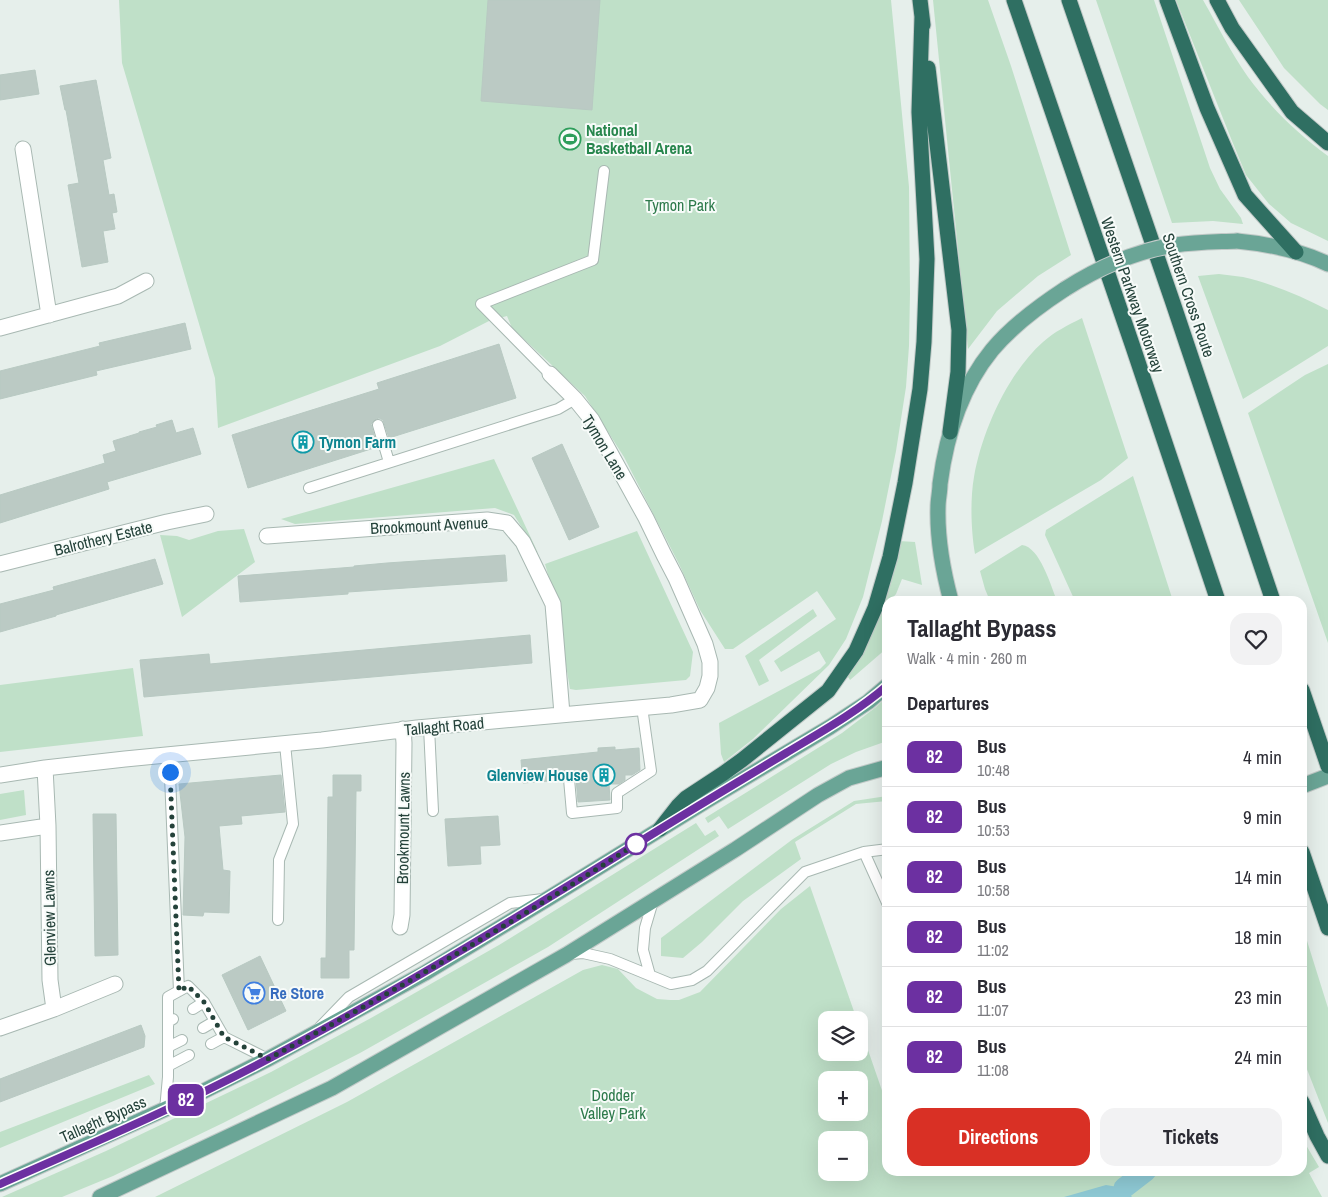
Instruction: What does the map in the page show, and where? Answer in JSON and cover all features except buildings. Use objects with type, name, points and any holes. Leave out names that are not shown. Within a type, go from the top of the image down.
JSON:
[{"type":"highway","points":[[920,0],[959,330],[958,372],[950,432]]},
{"type":"highway","name":"Western Parkway Motorway","points":[[1014,0],[1216,596]]},
{"type":"highway","name":"Southern Cross Route","points":[[1069,0],[1271,596]]},
{"type":"highway","points":[[1167,0],[1207,108],[1245,195],[1296,252]]},
{"type":"highway","points":[[1217,0],[1232,28],[1292,112],[1328,143]]},
{"type":"highway","points":[[660,829],[686,798],[742,760],[828,691],[856,651],[875,608],[890,558],[905,483],[920,389],[924,342],[927,259],[919,112],[922,16]]},
{"type":"highway","points":[[1307,705],[1328,766]]},
{"type":"highway","points":[[1307,867],[1328,928]]},
{"type":"highway","points":[[1307,1113],[1328,1156]]},
{"type":"main road","points":[[950,596],[940,548],[938,506],[943,465],[950,432],[964,395],[982,363],[992,350],[1037,307],[1086,276],[1108,265],[1147,252],[1199,242],[1237,241],[1266,244],[1296,252],[1328,264]]},
{"type":"main road","points":[[941,596],[946,580]]},
{"type":"main road","name":"Tallaght Bypass","points":[[0,1184],[165,1110],[268,1059],[424,973],[830,727],[868,702],[882,690]]},
{"type":"main road","points":[[100,1197],[332,1088],[566,955],[818,794],[849,778],[882,769]]},
{"type":"main road","points":[[1307,784],[1328,776]]},
{"type":"street","points":[[23,149],[49,315]]},
{"type":"street","points":[[0,328],[118,296],[146,282]]},
{"type":"street","name":"Tymon Lane","points":[[550,374],[592,420],[651,527]]},
{"type":"street","name":"Balrothery Estate","points":[[0,564],[206,514]]},
{"type":"street","name":"Brookmount Avenue","points":[[266,536],[487,520],[507,523],[522,542],[553,604],[562,714]]},
{"type":"street","name":"Tallaght Road","points":[[0,775],[45,768],[322,740],[403,729],[671,705],[700,700],[707,688],[710,676],[710,662],[705,644],[651,527]]},
{"type":"street","name":"Brookmount Lawns","points":[[400,927],[402,915],[403,729]]},
{"type":"street","name":"Glenview Lawns","points":[[45,768],[48,826],[50,980],[54,1009]]},
{"type":"street","points":[[0,834],[48,826]]},
{"type":"street","points":[[0,1028],[54,1009],[115,984]]},
{"type":"lane","points":[[550,374],[481,304],[593,260],[604,171]]},
{"type":"lane","points":[[309,488],[558,409],[574,399]]},
{"type":"lane","points":[[378,425],[389,462]]},
{"type":"lane","points":[[569,779],[572,813],[617,808],[617,793],[651,771],[642,707]]},
{"type":"lane","points":[[429,727],[433,811]]},
{"type":"lane","points":[[278,920],[279,860],[293,824],[285,744]]},
{"type":"lane","points":[[168,755],[179,991]]},
{"type":"lane","points":[[566,955],[592,954],[610,959],[671,984],[692,980],[707,971],[805,872],[864,852],[882,850]]},
{"type":"lane","points":[[864,852],[882,892]]},
{"type":"lane","points":[[650,975],[643,950],[645,928],[653,901]]},
{"type":"lane","points":[[165,1110],[171,1021],[168,997],[188,986],[204,1002],[224,1037],[268,1059]]},
{"type":"lane","points":[[193,1009],[204,1002]]},
{"type":"lane","points":[[203,1028],[215,1021]]},
{"type":"lane","points":[[211,1044],[224,1037]]},
{"type":"lane","points":[[168,1047],[182,1040]]},
{"type":"lane","points":[[168,1066],[189,1055]]},
{"type":"green space","name":"Tymon Park","points":[[119,0],[891,0],[909,187],[909,346],[906,387],[896,451],[882,521],[863,597],[846,639],[829,665],[753,739],[724,762],[721,754],[719,723],[820,669],[826,663],[819,651],[781,672],[774,661],[836,619],[817,591],[733,649],[725,649],[700,610],[679,564],[624,457],[585,396],[512,328],[507,316],[489,321],[440,346],[218,428],[215,378],[122,63]]},
{"type":"green space","points":[[933,0],[988,0],[1071,255],[1038,276],[997,311],[968,349]]},
{"type":"green space","points":[[1096,0],[1154,0],[1210,168],[1220,189],[1241,218],[1243,224],[1213,221],[1172,223]]},
{"type":"green space","points":[[1176,0],[1203,0],[1248,77],[1285,120],[1328,156],[1328,241],[1291,223],[1269,204],[1246,175]]},
{"type":"green space","points":[[1239,0],[1328,0],[1328,110],[1284,68]]},
{"type":"green space","points":[[1219,274],[1243,277],[1265,283],[1297,295],[1328,310],[1328,346],[1243,399],[1198,276]]},
{"type":"green space","points":[[1082,318],[1128,458],[1101,480],[975,554],[971,515],[974,477],[983,441],[998,404],[1030,355],[1052,335]]},
{"type":"green space","points":[[1328,364],[1328,643],[1248,413],[1305,375]]},
{"type":"green space","points":[[494,459],[538,553],[514,515],[495,508],[295,524],[281,519]]},
{"type":"green space","points":[[1133,476],[1171,596],[1073,596],[1045,535],[1046,530]]},
{"type":"green space","points":[[244,529],[255,562],[182,617],[160,535],[177,536],[189,540],[218,531]]},
{"type":"green space","points":[[637,531],[693,652],[690,676],[686,680],[570,689],[555,599],[545,564]]},
{"type":"green space","points":[[899,541],[915,542],[922,585],[902,579],[894,596],[882,596],[882,652],[850,680],[846,674]]},
{"type":"green space","points":[[1022,545],[1034,552],[1044,568],[1055,596],[988,596],[980,571]]},
{"type":"green space","points":[[813,609],[817,616],[759,660],[769,681],[759,686],[745,656]]},
{"type":"green space","points":[[133,668],[143,736],[0,752],[0,685]]},
{"type":"green space","points":[[882,702],[882,743],[831,764],[728,829],[719,816],[708,823],[705,818],[842,733]]},
{"type":"green space","points":[[24,790],[26,815],[0,820],[0,794]]},
{"type":"green space","points":[[882,797],[882,801],[856,804],[795,842],[801,859],[743,901],[683,958],[661,956],[661,938],[793,839],[854,801]]},
{"type":"green space","points":[[696,823],[705,836],[715,830],[719,836],[548,947],[360,1053],[223,1123],[113,1176],[62,1197],[2,1197],[106,1151],[271,1072],[499,945]]},
{"type":"green space","name":"Dodder Valley Park","points":[[810,886],[854,1011],[818,1011],[818,1061],[868,1061],[868,1050],[882,1091],[882,1176],[1307,1176],[1307,1147],[1319,1167],[1309,1173],[1322,1197],[155,1197],[347,1102],[583,970],[602,965],[618,969],[636,988],[657,999],[679,1000],[700,992],[781,909]]},
{"type":"green space","points":[[1307,941],[1328,1008],[1328,1123],[1307,1069]]},
{"type":"green space","points":[[149,1075],[155,1084],[0,1148],[0,1132]]},
{"type":"water","points":[[1106,1185],[1124,1188],[1132,1197],[1064,1197]]},
{"type":"waterway","points":[[1124,1188],[1140,1176]]},
{"type":"bus line","name":"82","points":[[0,1184],[192,1097],[268,1059],[424,973],[830,727],[868,702],[882,690]]},
{"type":"place","name":"National Basketball Arena","points":[[570,139]]},
{"type":"place","name":"Tymon Farm","points":[[303,442]]},
{"type":"place","name":"Glenview House","points":[[604,775]]},
{"type":"place","name":"Re Store","points":[[254,993]]},
{"type":"route","points":[[170,772],[179,991],[188,986],[204,1002],[224,1037],[268,1059],[424,973],[636,844]]}]
